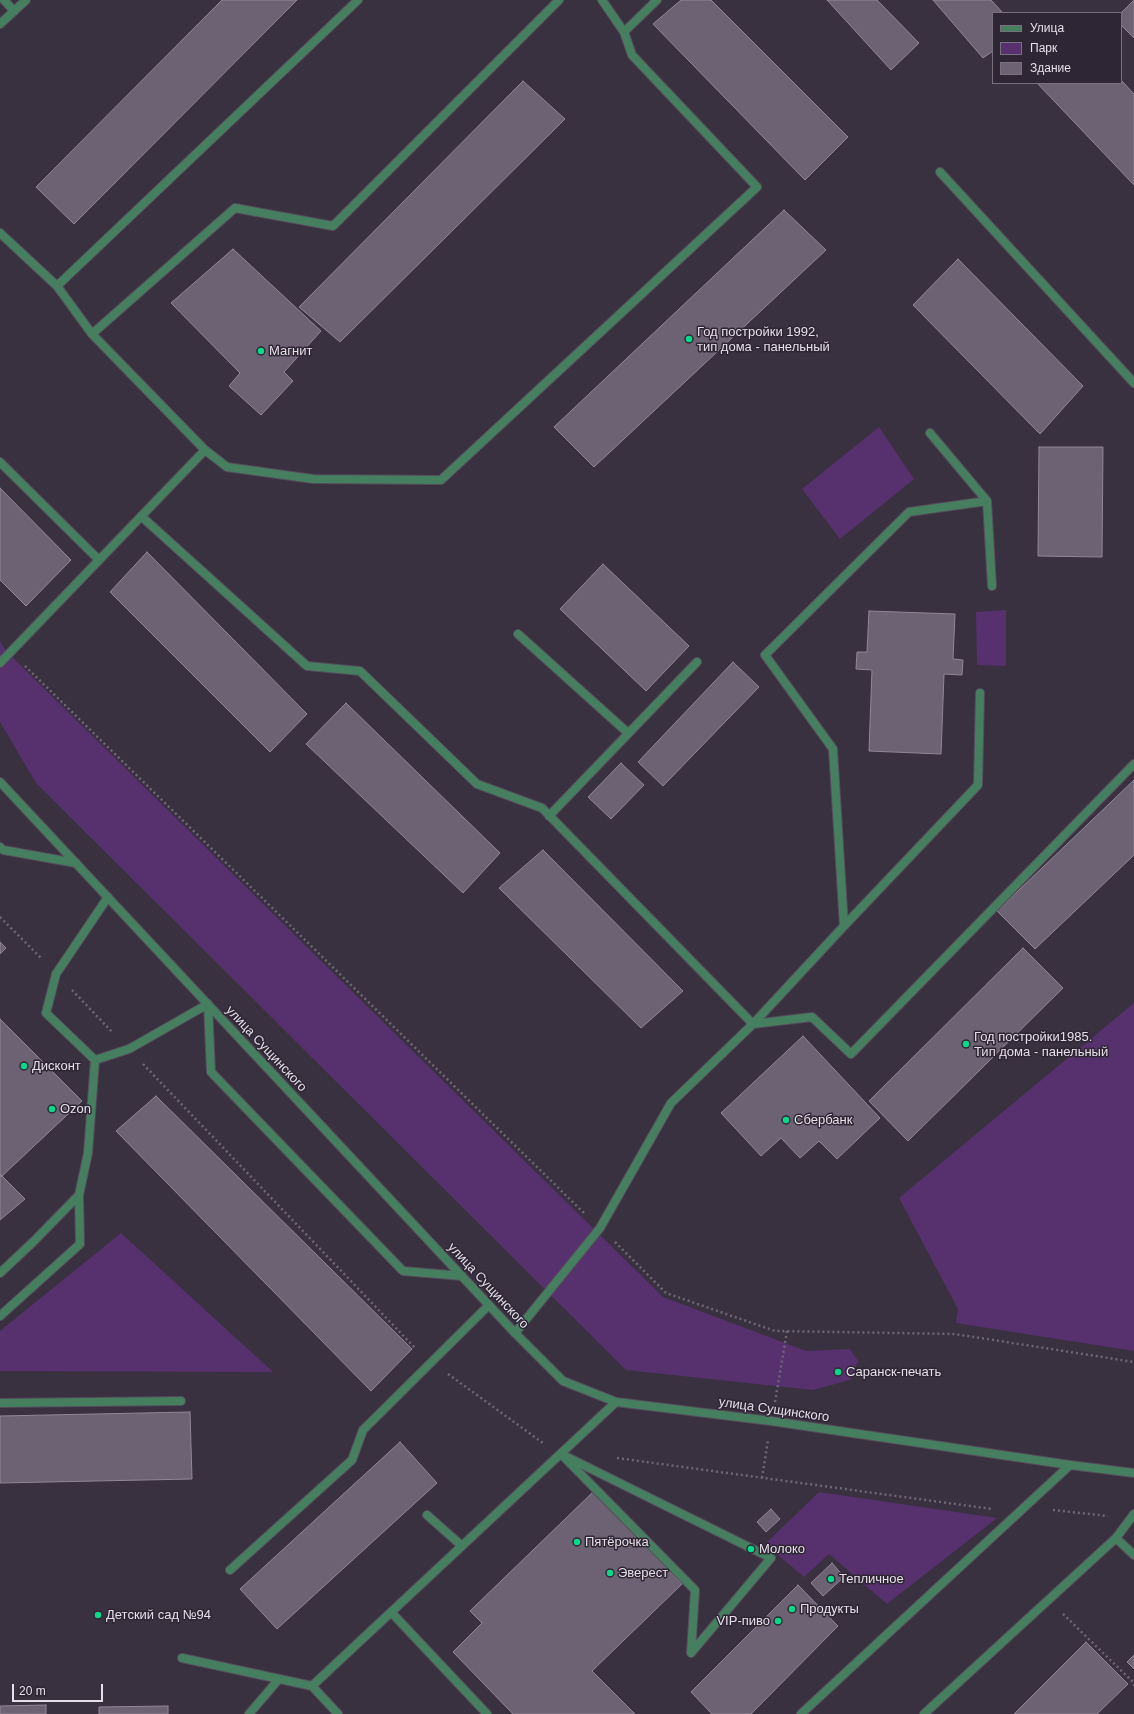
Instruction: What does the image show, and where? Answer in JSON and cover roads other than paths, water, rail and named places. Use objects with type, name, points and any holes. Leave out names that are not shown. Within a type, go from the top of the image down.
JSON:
[{"type":"street","points":[[4,0],[14,11]]},
{"type":"street","points":[[0,24],[26,0]]},
{"type":"street","points":[[57,286],[358,0]]},
{"type":"street","points":[[92,334],[235,208],[333,226],[559,0]]},
{"type":"street","points":[[0,233],[57,286],[92,334],[205,450],[227,467],[313,479],[441,480],[756,186],[632,55],[624,32],[602,0]]},
{"type":"street","points":[[624,32],[657,0]]},
{"type":"street","points":[[940,172],[1134,383]]},
{"type":"street","points":[[930,432],[987,501],[992,586]]},
{"type":"street","points":[[0,663],[205,450]]},
{"type":"street","points":[[0,462],[99,560]]},
{"type":"street","points":[[844,926],[833,749],[765,655],[909,512],[987,501]]},
{"type":"street","points":[[142,516],[307,666],[360,671],[477,784],[542,808],[753,1024]]},
{"type":"street","points":[[518,634],[628,733]]},
{"type":"street","points":[[549,816],[697,662]]},
{"type":"street","points":[[515,1333],[600,1228],[671,1103],[753,1024],[978,785],[980,693]]},
{"type":"street","points":[[753,1024],[812,1017],[851,1054],[1134,764]]},
{"type":"street","name":"улица Сущинского","points":[[0,782],[515,1333],[562,1381],[616,1402],[771,1421],[1134,1473]]},
{"type":"street","points":[[0,847],[4,850],[76,863]]},
{"type":"street","points":[[95,1060],[46,1013],[56,974],[108,897]]},
{"type":"street","points":[[95,1060],[129,1049],[208,1004],[212,1072],[403,1271],[462,1276]]},
{"type":"street","points":[[0,1316],[80,1244],[80,1195],[88,1153],[95,1060]]},
{"type":"street","points":[[0,1273],[80,1195]]},
{"type":"street","points":[[230,1570],[352,1460],[363,1430],[489,1305]]},
{"type":"street","points":[[0,1403],[181,1401]]},
{"type":"street","points":[[312,1686],[616,1402]]},
{"type":"street","points":[[561,1454],[771,1558],[691,1653],[695,1590],[561,1454]]},
{"type":"street","points":[[802,1714],[1070,1465]]},
{"type":"street","points":[[427,1515],[462,1546]]},
{"type":"street","points":[[924,1714],[1116,1538],[1134,1515]]},
{"type":"street","points":[[1116,1538],[1134,1555]]},
{"type":"street","points":[[391,1612],[487,1714]]},
{"type":"street","points":[[182,1658],[312,1686],[338,1714]]},
{"type":"street","points":[[249,1714],[279,1679]]},
{"type":"place","name":"Год постройки 1992, тип дома - панельный","points":[[689,339]]},
{"type":"place","name":"Магнит","points":[[261,351]]},
{"type":"place","name":"Год постройки1985. Тип дома - панельный","points":[[966,1044]]},
{"type":"place","name":"Дисконт","points":[[24,1066]]},
{"type":"place","name":"Ozon","points":[[52,1109]]},
{"type":"place","name":"Сбербанк","points":[[786,1120]]},
{"type":"place","name":"Саранск-печать","points":[[838,1372]]},
{"type":"place","name":"Пятёрочка","points":[[577,1542]]},
{"type":"place","name":"Молоко","points":[[751,1549]]},
{"type":"place","name":"Эверест","points":[[610,1573]]},
{"type":"place","name":"Тепличное","points":[[831,1579]]},
{"type":"place","name":"Продукты","points":[[792,1609]]},
{"type":"place","name":"Детский сад №94","points":[[98,1615]]},
{"type":"place","name":"VIP-пиво","points":[[778,1621]]}]
